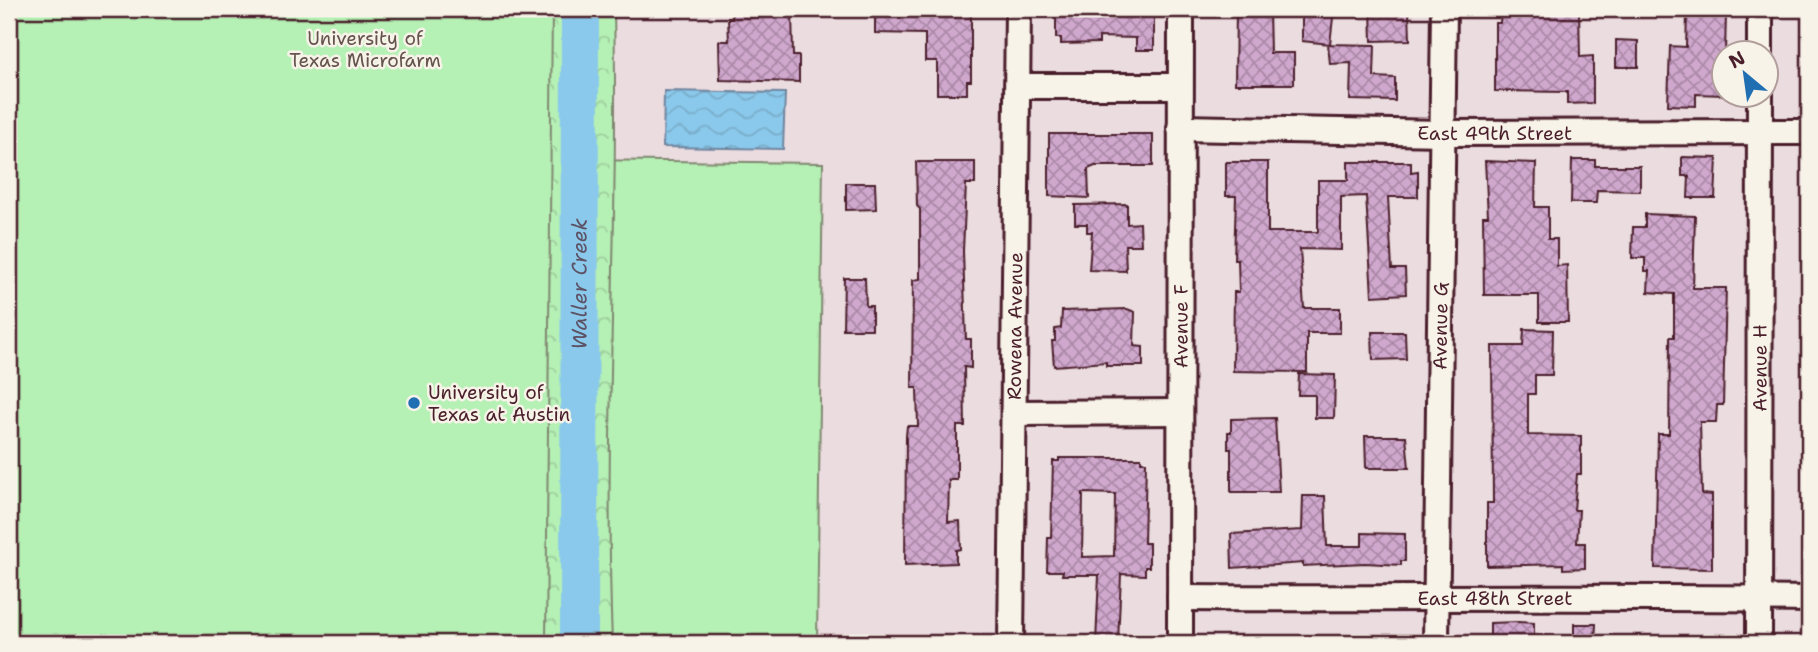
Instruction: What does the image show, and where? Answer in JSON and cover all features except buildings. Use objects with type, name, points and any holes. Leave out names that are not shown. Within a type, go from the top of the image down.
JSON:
[{"type":"street","name":"Rowena Avenue","points":[[1011,643],[1018,9]]},
{"type":"street","name":"Avenue F","points":[[1180,643],[1181,9]]},
{"type":"street","name":"Avenue G","points":[[1436,643],[1444,9]]},
{"type":"street","points":[[1760,9],[1760,38]]},
{"type":"street","points":[[1018,86],[1179,86]]},
{"type":"street","name":"Avenue H","points":[[1759,643],[1760,108]]},
{"type":"street","name":"East 49th Street","points":[[1180,128],[1444,133],[1809,132]]},
{"type":"street","points":[[1014,413],[1180,412]]},
{"type":"street","name":"East 48th Street","points":[[1180,598],[1436,600],[1602,596],[1809,599]]},
{"type":"green space","name":"University of Texas at Austin","points":[[9,9],[580,9],[580,160],[823,163],[817,643],[9,643]]},
{"type":"green space","points":[[552,9],[614,9],[615,167],[610,485],[612,643],[546,643]]},
{"type":"water","points":[[664,91],[785,93],[783,149],[663,147]]},
{"type":"waterway","name":"Waller Creek","points":[[579,643],[580,9]]},
{"type":"place","name":"University of Texas at Austin","points":[[414,403]]},
{"type":"park label","name":"University of Texas Microfarm","points":[[365,49]]}]
